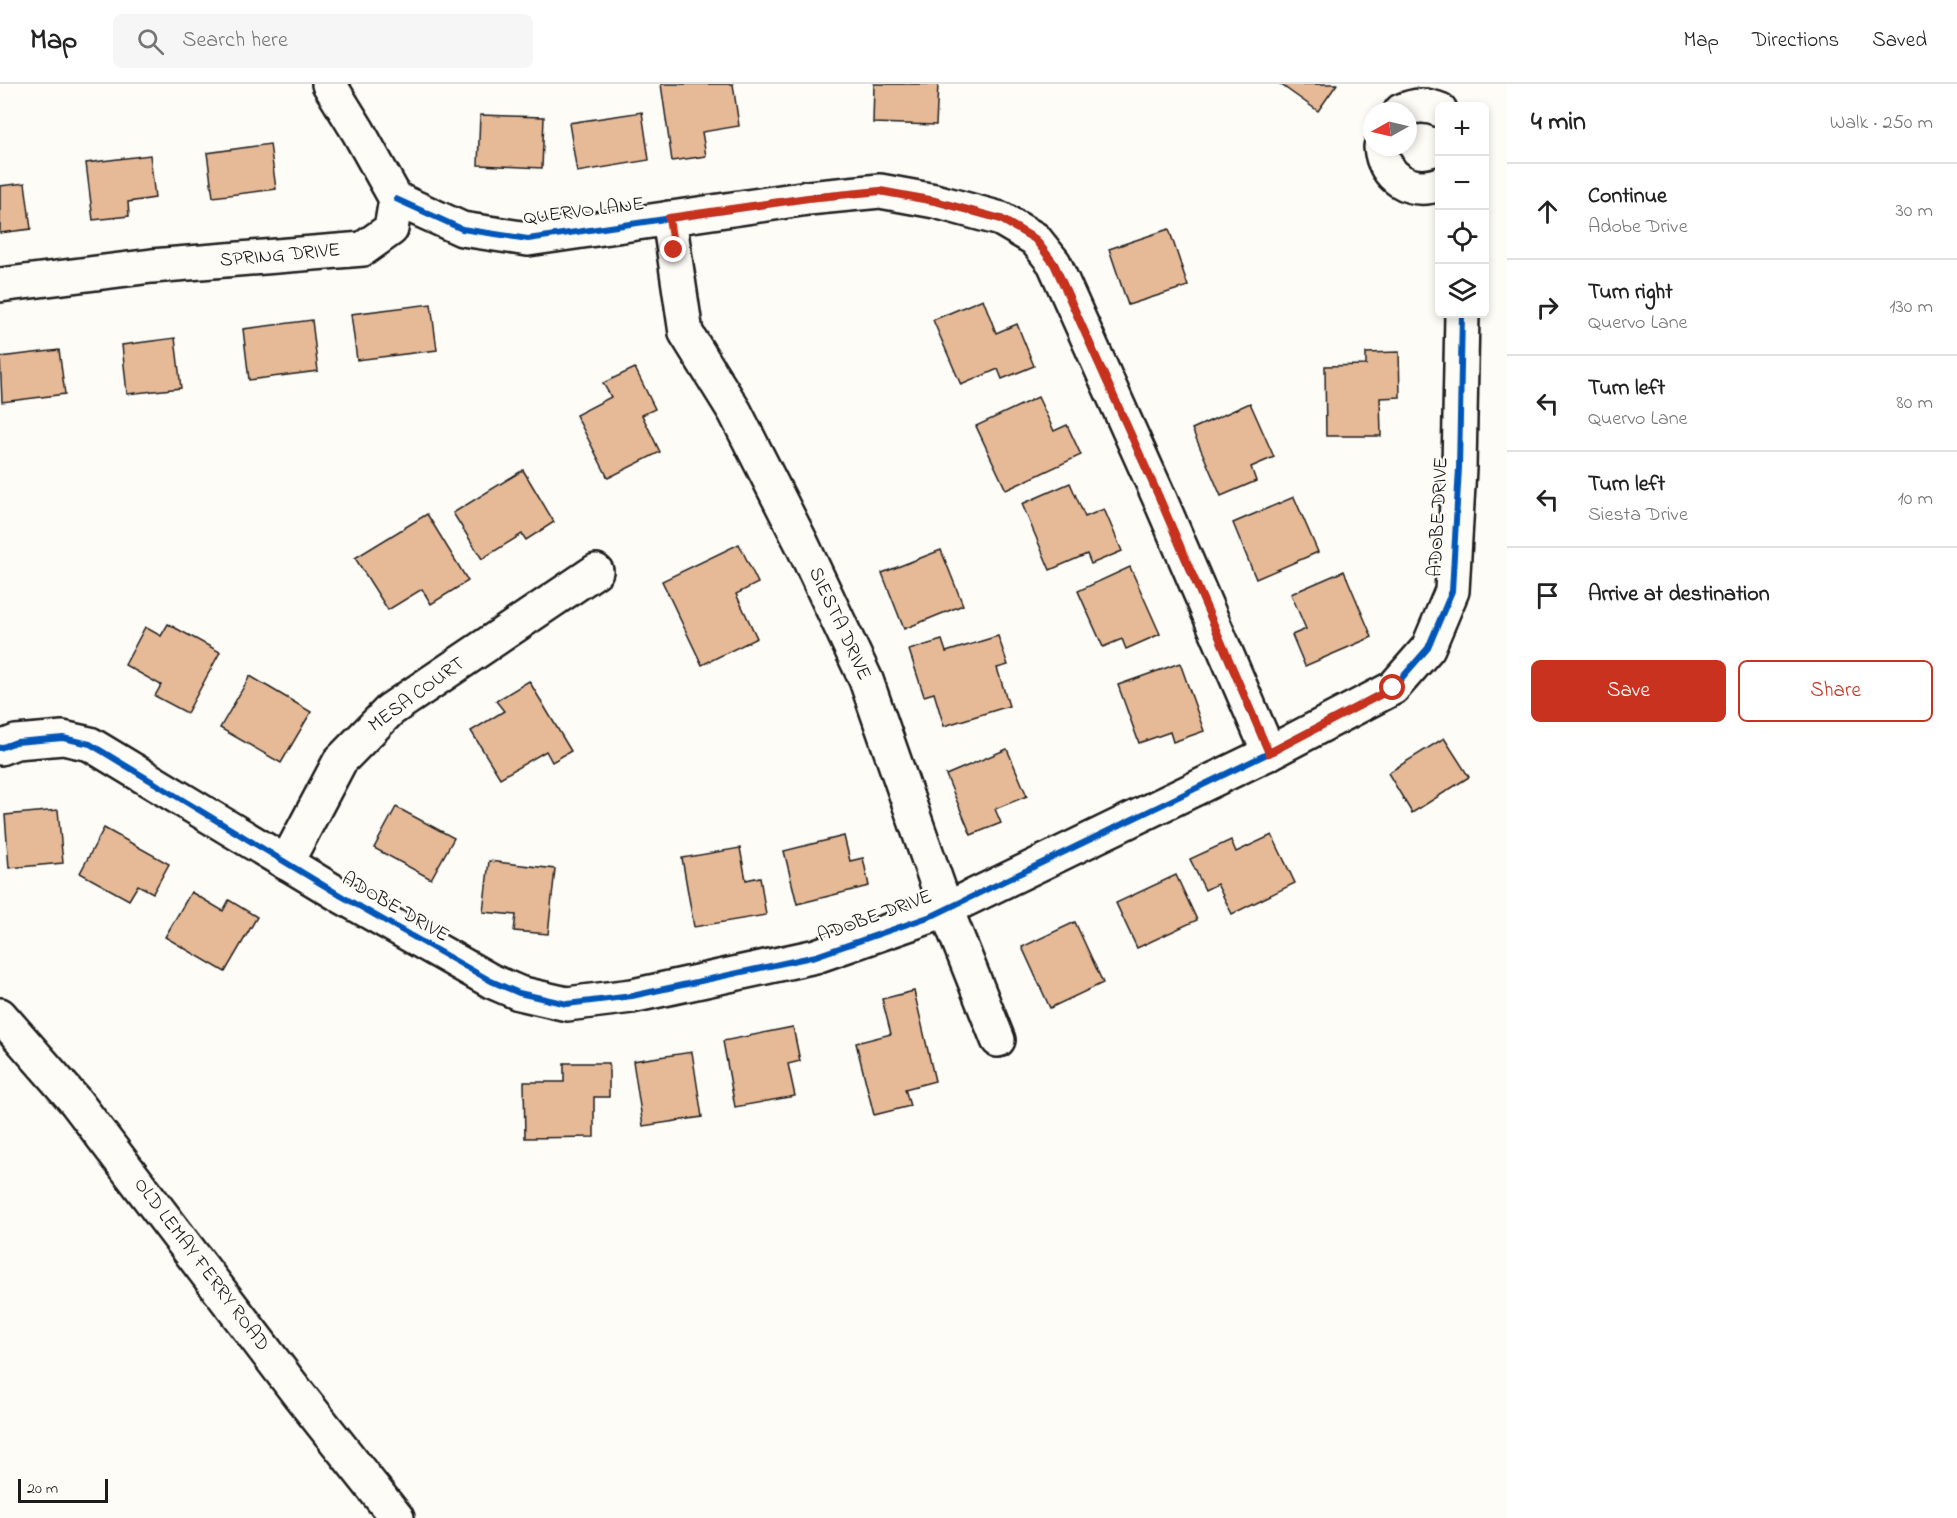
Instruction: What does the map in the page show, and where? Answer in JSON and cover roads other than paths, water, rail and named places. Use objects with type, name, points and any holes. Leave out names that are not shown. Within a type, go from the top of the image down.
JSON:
[{"type":"street","points":[[329,84],[396,199]]},
{"type":"street","points":[[1417,106],[1435,109]]},
{"type":"street","points":[[1382,156],[1388,171],[1396,180],[1418,188],[1435,185]]},
{"type":"street","name":"QUERVO LANE","points":[[396,199],[462,229],[528,239],[808,198],[880,191],[935,201],[1001,219],[1035,239],[1059,274],[1159,497],[1269,753]]},
{"type":"street","name":"SPRING DRIVE","points":[[0,285],[152,266],[363,249],[391,229],[396,199]]},
{"type":"street","name":"SIESTA DRIVE","points":[[669,218],[686,333],[735,412],[801,542],[866,680],[946,909],[999,1040]]},
{"type":"street","name":"ADOBE DRIVE","points":[[0,748],[16,742],[63,738],[90,744],[343,897],[491,981],[519,993],[567,1004],[632,996],[816,956],[946,909],[1269,753],[1393,688],[1428,648],[1452,591],[1459,468],[1462,318]]},
{"type":"street","name":"MESA COURT","points":[[286,863],[340,761],[390,710],[596,571]]},
{"type":"street","name":"OLD LEMAY FERRY ROAD","points":[[0,1015],[76,1102],[397,1518]]}]
